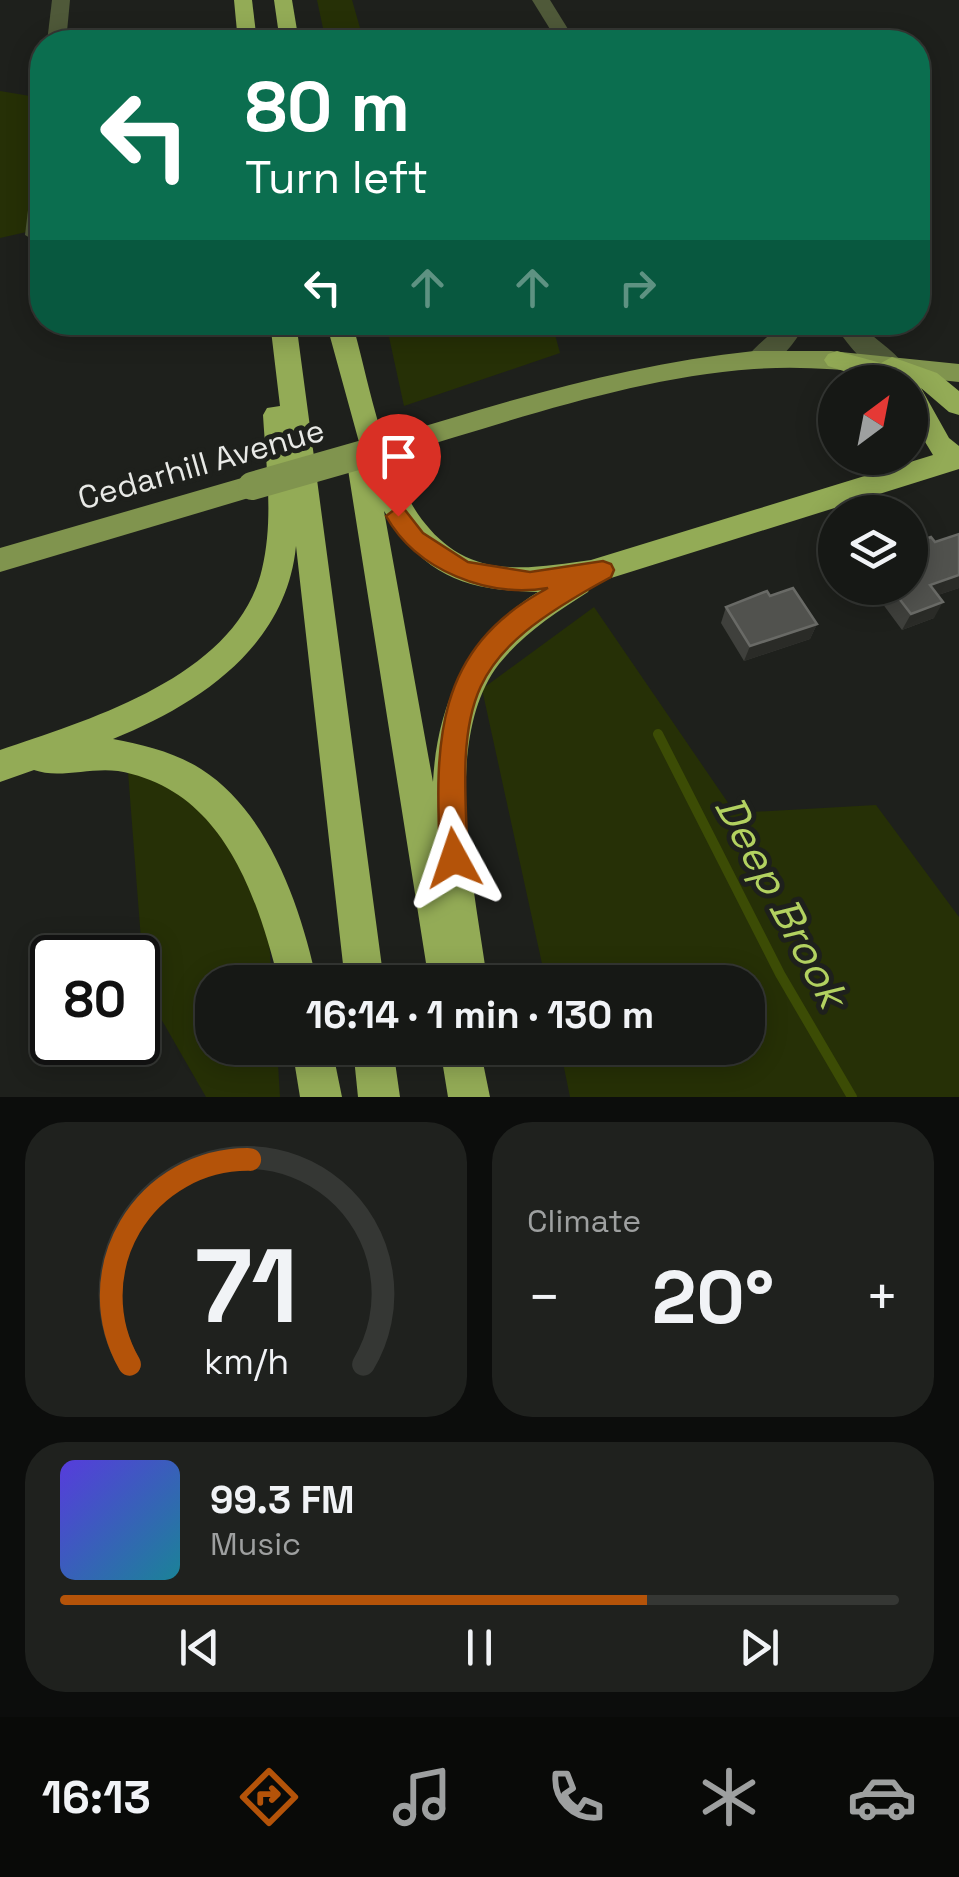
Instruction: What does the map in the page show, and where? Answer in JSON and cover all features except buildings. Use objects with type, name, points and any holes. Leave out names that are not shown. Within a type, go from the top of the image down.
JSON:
[{"type":"highway","points":[[243,0],[247,30]]},
{"type":"highway","points":[[283,0],[288,30]]},
{"type":"highway","points":[[1,766],[169,696],[232,654],[254,628],[267,601],[280,544],[272,335]]},
{"type":"highway","points":[[285,335],[363,965]]},
{"type":"highway","points":[[340,335],[446,965]]},
{"type":"highway","points":[[342,335],[387,492],[415,540],[463,571],[497,579],[530,582],[603,570],[958,459]]},
{"type":"highway","points":[[836,360],[857,365]]},
{"type":"highway","points":[[928,380],[959,405]]},
{"type":"highway","points":[[928,425],[939,444],[958,459]]},
{"type":"highway","points":[[466,965],[449,812],[454,725],[465,691],[482,658],[507,630],[538,605],[603,570]]},
{"type":"highway","points":[[1,766],[40,758],[116,755],[155,765],[187,781],[217,804],[242,832],[279,908],[294,965]]},
{"type":"highway","points":[[315,1065],[321,1097]]},
{"type":"highway","points":[[375,1065],[379,1097]]},
{"type":"highway","points":[[463,1065],[468,1097]]},
{"type":"highway","points":[[477,1065],[481,1097]]},
{"type":"main road","name":"Cedarhill Avenue","points":[[0,560],[630,380],[758,360],[836,360]]},
{"type":"main road","points":[[928,375],[959,376]]},
{"type":"street","points":[[58,30],[61,0]]},
{"type":"street","points":[[541,0],[560,30]]},
{"type":"street","points":[[758,360],[786,335]]},
{"type":"street","points":[[856,335],[885,365]]},
{"type":"green space","points":[[317,0],[352,0],[361,30],[323,30]]},
{"type":"green space","points":[[0,91],[30,96],[30,231],[0,238]]},
{"type":"green space","points":[[389,335],[555,335],[560,353],[404,406]]},
{"type":"green space","points":[[594,607],[735,813],[876,805],[959,917],[959,1097],[570,1097],[563,1065],[765,1065],[765,965],[542,965],[482,689]]},
{"type":"green space","points":[[127,759],[262,842],[271,965],[195,965],[195,1065],[278,1065],[280,1097],[206,1097],[160,1017],[160,935],[141,935]]},
{"type":"waterway","name":"Deep Brook","points":[[658,734],[780,974],[852,1097]]},
{"type":"route","points":[[398,516],[415,540],[463,571],[530,582],[603,570],[538,605],[507,630],[482,658],[454,725],[449,812],[454,858]]}]
